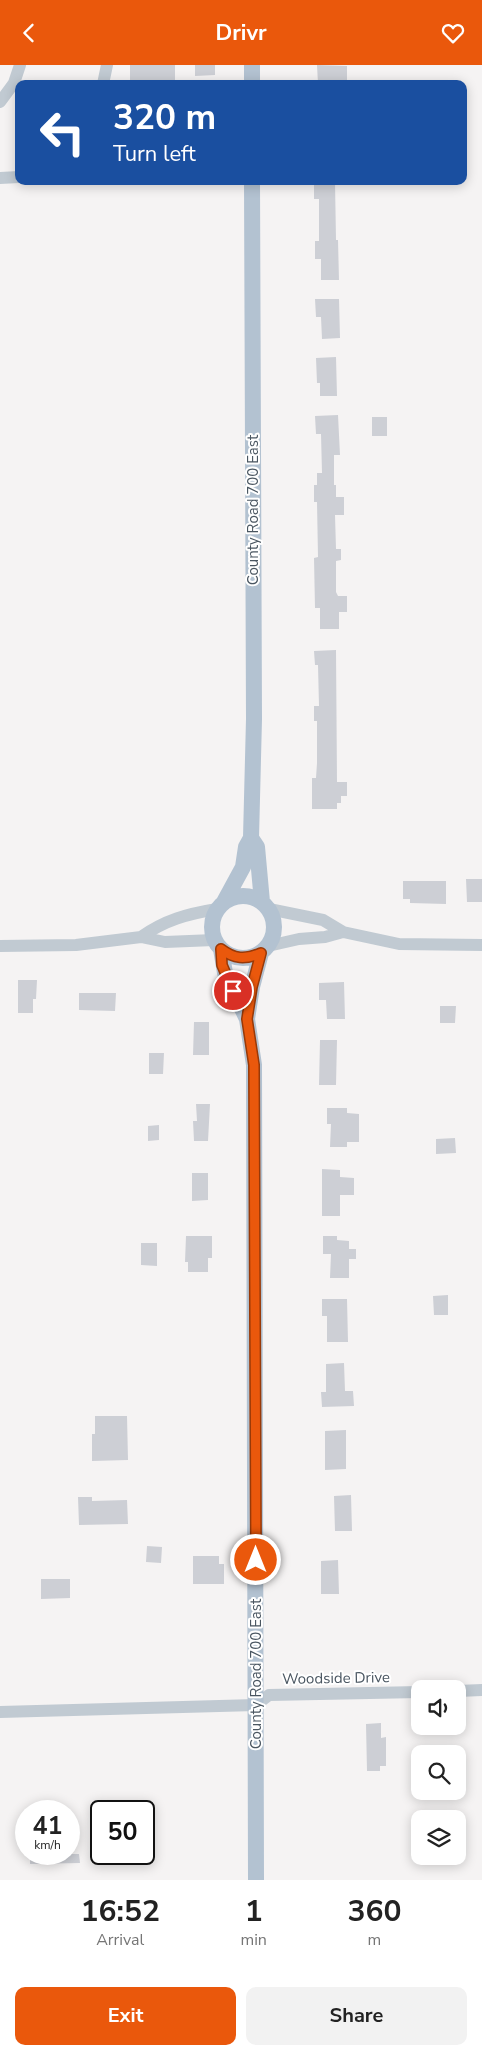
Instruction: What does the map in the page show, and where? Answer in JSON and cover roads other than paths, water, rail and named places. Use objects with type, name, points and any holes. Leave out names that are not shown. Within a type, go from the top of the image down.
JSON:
[{"type":"main road","points":[[252,65],[252,80]]},
{"type":"main road","name":"County Road 700 East","points":[[220,905],[242,867],[246,847],[251,838],[254,719],[252,185]]},
{"type":"main road","name":"County Road 700 East","points":[[251,838],[257,847],[266,906]]},
{"type":"main road","points":[[244,895],[254,897],[266,906],[274,918],[275,928],[265,949],[251,958],[240,959],[230,956],[217,945],[212,930],[212,919],[220,905],[234,897],[244,895]]},
{"type":"main road","name":"County Road 700 East","points":[[217,945],[225,973],[247,1019],[254,1065],[256,1880]]},
{"type":"main road","name":"County Road 700 East","points":[[247,1019],[252,987],[265,949]]},
{"type":"street","points":[[0,102],[14,83],[20,65]]},
{"type":"street","points":[[103,80],[107,65]]},
{"type":"street","points":[[0,178],[15,177]]},
{"type":"street","points":[[141,937],[160,924],[220,905]]},
{"type":"street","points":[[266,906],[323,920],[343,932],[399,944],[482,945]]},
{"type":"street","points":[[265,949],[299,939],[325,937],[343,932]]},
{"type":"street","points":[[0,947],[76,945],[141,937],[217,945]]},
{"type":"street","points":[[466,1691],[482,1690]]},
{"type":"street","name":"Woodside Drive","points":[[256,1705],[269,1695],[411,1692]]},
{"type":"street","points":[[0,1712],[256,1705]]}]
